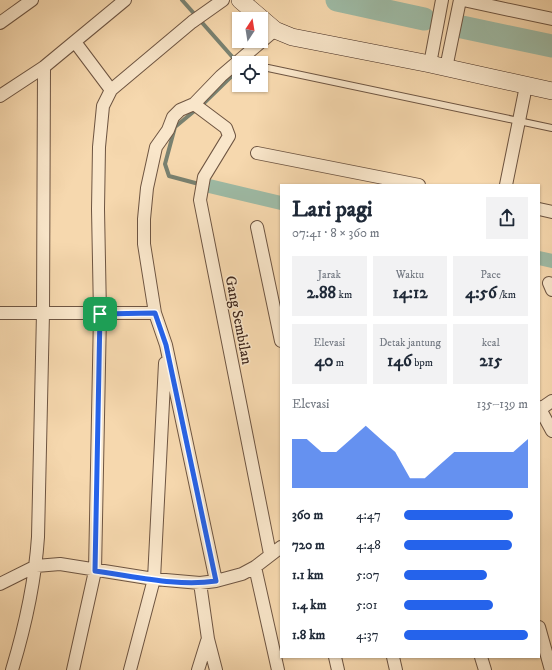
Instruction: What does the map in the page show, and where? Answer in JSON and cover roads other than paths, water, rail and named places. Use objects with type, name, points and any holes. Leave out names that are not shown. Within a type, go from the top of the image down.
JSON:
[{"type":"main road","points":[[240,0],[274,30],[292,37],[438,66],[552,92]]},
{"type":"street","points":[[0,23],[32,0]]},
{"type":"street","points":[[0,95],[44,67],[125,0]]},
{"type":"street","points":[[73,670],[95,571],[100,314],[98,250],[99,146],[103,106],[111,90],[192,22],[223,0]]},
{"type":"street","points":[[438,66],[442,0]]},
{"type":"street","points":[[438,66],[461,0],[552,19]]},
{"type":"street","points":[[216,581],[166,345],[155,313],[144,244],[144,219],[147,188],[156,147],[168,130],[173,117],[180,110],[198,106],[232,67],[274,30]]},
{"type":"street","points":[[75,42],[111,90]]},
{"type":"street","points":[[12,670],[19,646],[36,566],[43,313],[44,67]]},
{"type":"street","points":[[506,184],[526,86]]},
{"type":"street","name":"Gang Sembilan","points":[[198,106],[226,128],[229,136],[204,177],[200,200],[270,554]]},
{"type":"street","points":[[257,153],[414,184]]},
{"type":"street","points":[[540,209],[552,212]]},
{"type":"street","points":[[256,227],[280,336]]},
{"type":"street","points":[[0,313],[155,313]]},
{"type":"street","points":[[130,670],[154,579],[166,345]]},
{"type":"street","points":[[540,407],[552,400]]},
{"type":"street","points":[[540,410],[552,431]]},
{"type":"street","points":[[0,584],[36,566],[60,564],[95,571],[200,584],[242,574],[255,567],[280,548]]},
{"type":"street","points":[[255,567],[278,670]]},
{"type":"street","points":[[200,584],[208,639],[216,670]]},
{"type":"street","points":[[540,631],[551,670]]},
{"type":"street","points":[[198,670],[208,639]]},
{"type":"street","points":[[336,658],[338,670]]},
{"type":"street","points":[[393,658],[396,670]]},
{"type":"street","points":[[481,658],[485,670]]},
{"type":"lane","points":[[268,68],[552,128]]},
{"type":"waterway","points":[[182,0],[232,56]]},
{"type":"waterway","points":[[337,0],[424,19]]},
{"type":"waterway","points":[[462,27],[552,46]]},
{"type":"waterway","points":[[199,184],[169,176],[165,164],[175,127],[204,103],[232,76]]},
{"type":"waterway","points":[[205,185],[280,203]]},
{"type":"waterway","points":[[540,258],[552,261]]}]
